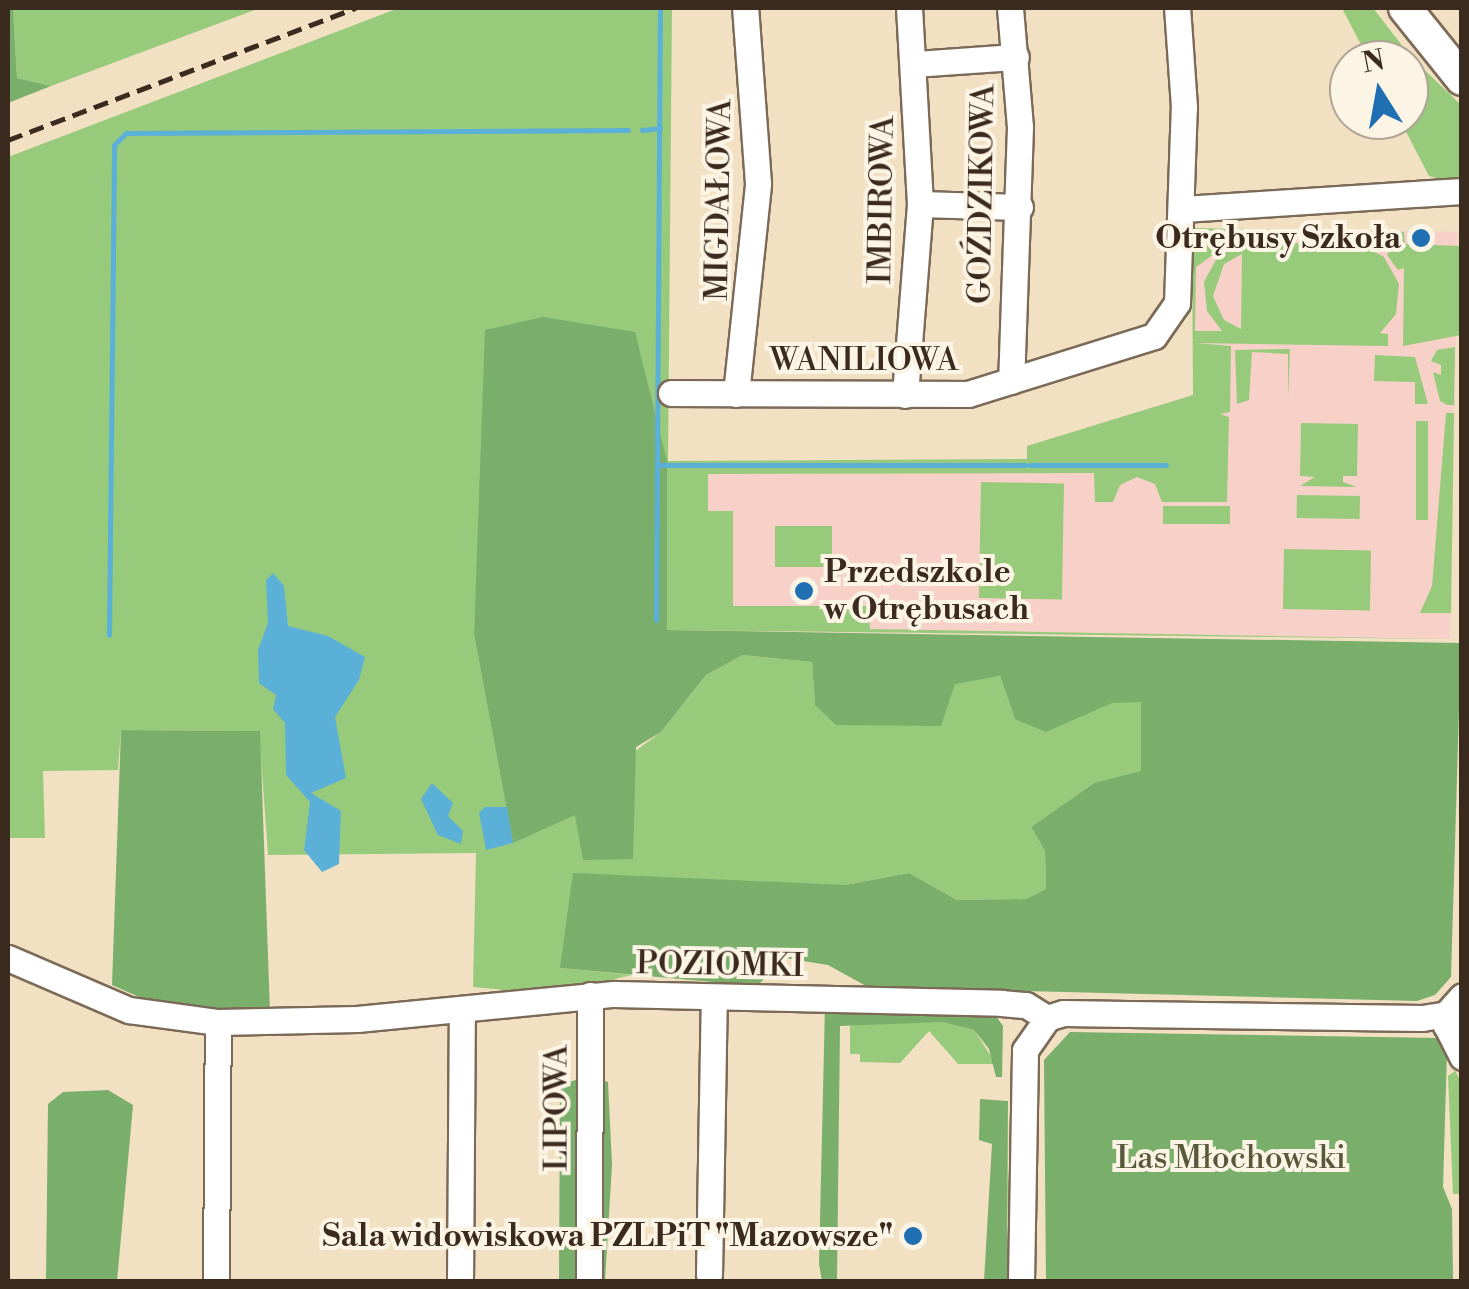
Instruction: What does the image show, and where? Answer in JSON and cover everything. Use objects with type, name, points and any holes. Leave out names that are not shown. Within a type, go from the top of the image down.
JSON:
[{"type":"main road","points":[[1405,8],[1462,79]]},
{"type":"street","name":"MIGDAŁOWA","points":[[736,394],[758,184],[745,8]]},
{"type":"street","name":"IMBIROWA","points":[[904,394],[920,204],[915,64],[908,8]]},
{"type":"street","name":"GOŹDZIKOWA","points":[[1010,8],[1016,57],[1020,207],[1012,382]]},
{"type":"street","name":"WANILIOWA","points":[[671,394],[968,394],[1161,330],[1177,303],[1182,209],[1177,8]]},
{"type":"street","points":[[915,64],[1016,57]]},
{"type":"street","points":[[1182,209],[1462,191]]},
{"type":"street","points":[[920,204],[1020,207]]},
{"type":"street","name":"POZIOMKI","points":[[8,958],[129,1010],[218,1022],[462,1008],[590,995],[1012,1004],[1047,1018],[1453,1010]]},
{"type":"street","name":"LIPOWA","points":[[588,1282],[590,995]]},
{"type":"street","points":[[708,1275],[714,998]]},
{"type":"street","points":[[460,1282],[462,1008]]},
{"type":"street","points":[[1453,1010],[1447,1032],[1462,1057]]},
{"type":"street","points":[[1021,1282],[1026,1050],[1047,1018]]},
{"type":"street","points":[[216,1282],[218,1022]]},
{"type":"shaded area","points":[[1192,228],[1458,232],[1450,639],[666,630],[667,471],[1027,471],[1027,446],[1193,395]]},
{"type":"green space","points":[[8,8],[13,8],[17,78],[51,86],[8,103]]},
{"type":"green space","points":[[13,8],[260,8],[51,86],[17,78]]},
{"type":"green space","points":[[399,8],[672,8],[668,461],[1027,459],[1027,446],[1193,395],[1192,228],[1404,232],[1405,244],[1461,246],[1461,335],[1403,346],[1404,268],[1398,270],[1387,255],[1399,234],[1344,240],[1235,233],[1235,239],[1196,267],[1195,331],[1222,331],[1207,311],[1204,282],[1218,256],[1246,242],[1362,245],[1384,257],[1399,284],[1396,314],[1380,333],[1388,334],[1388,346],[1195,343],[1231,346],[1230,412],[1220,414],[1229,417],[1227,502],[1162,502],[1155,484],[1137,477],[1120,485],[1113,502],[1095,502],[1094,473],[708,474],[708,511],[733,511],[733,606],[869,606],[870,629],[1450,639],[666,630],[667,461],[481,479],[474,634],[513,842],[661,732],[706,675],[743,655],[812,662],[815,705],[1000,676],[1015,719],[1113,659],[1309,767],[1094,783],[1031,827],[1045,851],[1046,889],[1026,899],[957,900],[909,873],[845,885],[750,885],[560,968],[632,975],[549,994],[473,987],[476,853],[268,855],[259,731],[121,730],[118,770],[43,771],[45,838],[8,838],[8,157]],"holes":[[[1242,254],[1241,329],[1224,320],[1213,296],[1224,264]]]},
{"type":"green space","points":[[1342,8],[1373,8],[1398,40],[1359,40]]},
{"type":"green space","points":[[1429,74],[1461,105],[1461,184],[1429,176],[1410,140],[1429,140]]},
{"type":"green space","points":[[543,317],[635,332],[667,461],[667,630],[1461,643],[1451,977],[1435,995],[1417,1001],[868,987],[828,965],[785,958],[757,986],[560,968],[573,873],[845,885],[909,873],[957,900],[1026,899],[1046,889],[1045,851],[1031,827],[1094,783],[1141,771],[1141,702],[1112,703],[1046,732],[1015,719],[1000,676],[955,684],[941,726],[836,725],[815,705],[812,662],[743,655],[706,675],[661,732],[636,747],[633,859],[583,860],[575,815],[513,843],[474,634],[485,330]]},
{"type":"green space","points":[[1455,347],[1454,405],[1447,405],[1440,401],[1433,372],[1441,375],[1441,365],[1431,361],[1437,350]]},
{"type":"green space","points":[[1290,349],[1288,399],[1288,354],[1252,352],[1249,400],[1237,404],[1235,350]]},
{"type":"green space","points":[[1375,355],[1415,357],[1428,404],[1415,404],[1415,382],[1374,381]]},
{"type":"green space","points":[[1446,413],[1454,413],[1451,613],[1420,613],[1432,586]]},
{"type":"green space","points":[[1416,421],[1428,421],[1428,520],[1416,520]]},
{"type":"green space","points":[[1301,423],[1358,424],[1357,476],[1343,476],[1343,482],[1357,487],[1300,486],[1315,477],[1300,476]]},
{"type":"green space","points":[[981,482],[1064,483],[1062,599],[979,598]]},
{"type":"green space","points":[[1297,495],[1360,496],[1360,519],[1297,518]]},
{"type":"green space","points":[[1163,506],[1230,506],[1230,524],[1163,524]]},
{"type":"green space","points":[[775,526],[832,526],[832,567],[775,567]]},
{"type":"green space","points":[[1284,549],[1371,551],[1370,611],[1283,609]]},
{"type":"green space","points":[[121,730],[260,731],[270,1013],[187,1018],[112,985]]},
{"type":"green space","points":[[825,1005],[991,1009],[1003,1026],[1002,1077],[996,1077],[989,1049],[974,1030],[942,1022],[840,1026],[837,1281],[822,1281],[819,1264]]},
{"type":"green space","points":[[878,1021],[942,1022],[974,1030],[996,1064],[958,1064],[929,1031],[900,1063],[860,1062],[860,1054],[850,1054],[850,1026]]},
{"type":"green space","name":"Las Młochowski","points":[[1070,1032],[1437,1038],[1447,1051],[1443,1187],[1452,1209],[1453,1281],[1046,1281],[1044,1060]]},
{"type":"green space","points":[[1455,1071],[1461,1081],[1459,1194],[1453,1194],[1448,1076]]},
{"type":"green space","points":[[588,1076],[608,1082],[612,1165],[605,1281],[559,1282],[560,1085]]},
{"type":"green space","points":[[108,1090],[133,1105],[117,1281],[46,1281],[48,1104],[63,1092]]},
{"type":"green space","points":[[980,1099],[1008,1101],[1007,1281],[984,1281],[992,1144],[979,1140]]},
{"type":"water","points":[[273,573],[284,586],[288,626],[328,636],[365,657],[359,680],[335,717],[346,778],[311,793],[341,811],[339,864],[322,872],[304,850],[310,802],[286,775],[285,723],[273,709],[276,695],[259,683],[258,650],[268,623],[266,580]]},
{"type":"water","points":[[432,783],[453,803],[448,816],[463,831],[461,844],[438,835],[421,799]]},
{"type":"water","points":[[485,807],[507,807],[513,843],[486,850],[479,813]]},
{"type":"waterway","points":[[656,620],[660,8]]},
{"type":"waterway","points":[[642,130],[660,128]]},
{"type":"waterway","points":[[109,635],[114,145],[126,133],[628,130]]},
{"type":"waterway","points":[[658,465],[1025,465]]},
{"type":"waterway","points":[[1030,465],[1166,465]]},
{"type":"railway","points":[[8,140],[356,8]]},
{"type":"place","name":"Otrębusy Szkoła","points":[[1421,238]]},
{"type":"place","name":"Przedszkole w Otrębusach","points":[[804,591]]},
{"type":"place","name":"Sala widowiskowa PZLPiT \"Mazowsze\"","points":[[913,1236]]}]
